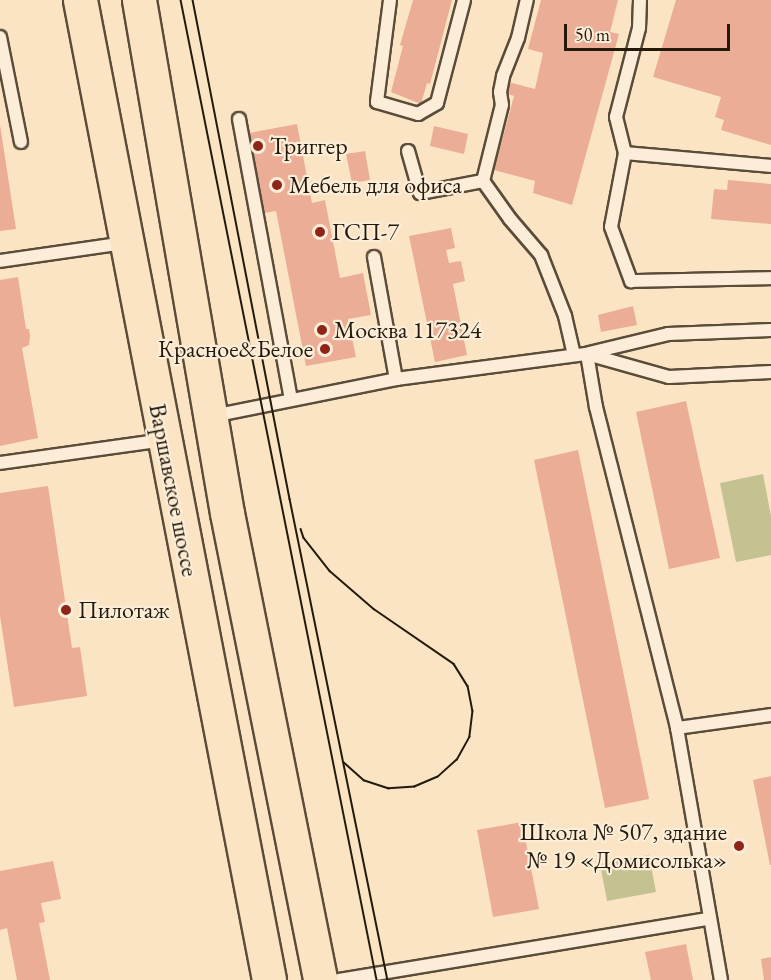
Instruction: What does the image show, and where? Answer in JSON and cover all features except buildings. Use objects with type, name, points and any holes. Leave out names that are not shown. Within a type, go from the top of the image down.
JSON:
[{"type":"main road","name":"Варшавское шоссе","points":[[80,0],[269,980]]},
{"type":"main road","name":"Варшавское шоссе","points":[[139,0],[259,683],[320,980]]},
{"type":"lane","points":[[390,0],[377,102],[418,114],[437,103],[464,0]]},
{"type":"lane","points":[[527,0],[518,38],[503,76],[500,92],[502,105],[483,181],[510,219],[541,255],[566,316],[597,407],[677,728],[720,980]]},
{"type":"lane","points":[[640,0],[639,28],[616,117],[625,153],[610,227],[631,281],[771,278]]},
{"type":"lane","points":[[0,37],[21,142]]},
{"type":"lane","points":[[239,119],[291,399]]},
{"type":"lane","points":[[408,152],[420,194],[483,181]]},
{"type":"lane","points":[[625,153],[771,166]]},
{"type":"lane","points":[[0,261],[127,242]]},
{"type":"lane","points":[[374,257],[396,379]]},
{"type":"lane","points":[[211,416],[396,379],[580,355],[668,334],[771,330]]},
{"type":"lane","points":[[580,355],[669,377],[771,372]]},
{"type":"lane","points":[[0,463],[164,440]]},
{"type":"lane","points":[[677,728],[771,715]]},
{"type":"lane","points":[[339,980],[708,919]]},
{"type":"shaded area","points":[[763,474],[771,516],[771,555],[736,562],[720,483]]},
{"type":"shaded area","points":[[649,855],[656,892],[607,901],[600,864]]},
{"type":"tram line","points":[[181,0],[377,980]]},
{"type":"tram line","points":[[193,0],[290,499],[388,980]]},
{"type":"tram line","points":[[301,529],[304,538],[330,571],[374,609],[454,664],[468,686],[473,711],[470,737],[457,760],[438,777],[415,787],[389,789],[364,781],[344,763]]},
{"type":"place","name":"Триггер","points":[[258,146]]},
{"type":"place","name":"Мебель для офиса","points":[[277,185]]},
{"type":"place","name":"ГСП-7","points":[[320,232]]},
{"type":"place","name":"Москва 117324","points":[[322,330]]},
{"type":"place","name":"Красное&Белое","points":[[325,349]]},
{"type":"place","name":"Пилотаж","points":[[66,610]]},
{"type":"place","name":"Школа № 507, здание № 19 «Домисолька»","points":[[739,846]]}]
